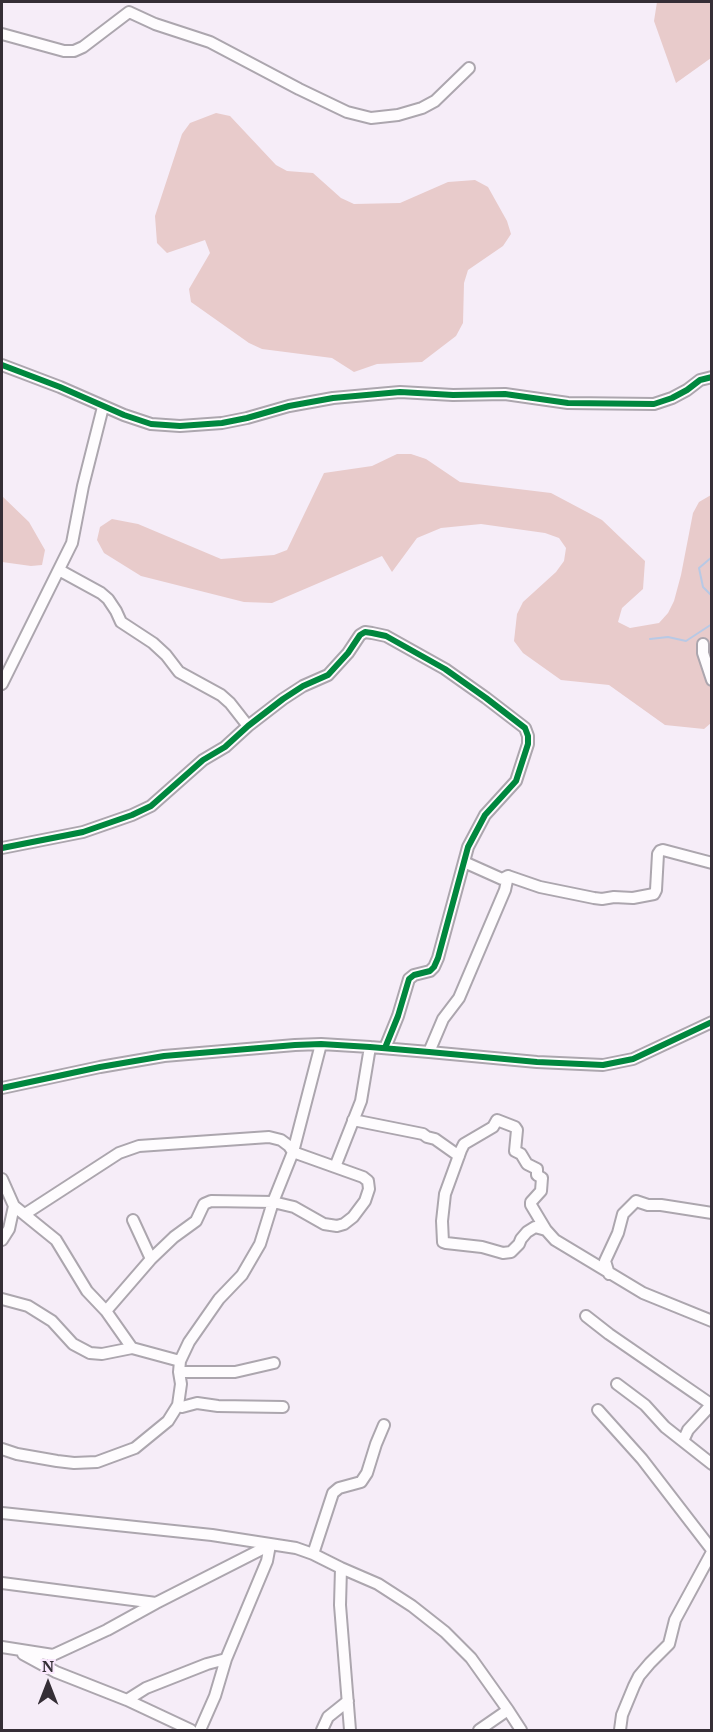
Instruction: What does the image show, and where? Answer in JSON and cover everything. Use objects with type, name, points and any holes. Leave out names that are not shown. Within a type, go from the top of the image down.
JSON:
[{"type":"street","points":[[2,34],[64,51],[74,51],[83,47],[129,12],[155,24],[210,42],[346,112],[371,118],[398,115],[422,108],[435,101],[469,68]]},
{"type":"street","points":[[2,365],[60,387],[124,416],[151,424],[180,426],[222,423],[289,406],[333,398],[400,392],[505,394],[568,403],[654,404],[672,398],[700,380],[711,376]]},
{"type":"street","points":[[2,684],[72,543],[83,486],[103,407]]},
{"type":"street","points":[[59,570],[101,593],[116,610],[121,622],[153,643],[166,655],[178,672],[221,695],[248,726]]},
{"type":"street","points":[[2,848],[83,832],[151,806],[203,760],[225,747],[248,726],[303,686],[328,675],[348,653],[360,635],[365,632],[386,636],[445,669],[525,728],[528,744],[516,781],[485,815],[468,847],[438,958],[430,971],[414,975],[409,979],[385,1048]]},
{"type":"street","points":[[703,644],[703,653],[711,680]]},
{"type":"street","points":[[464,862],[502,879],[508,876],[540,887],[602,899],[633,898],[654,894],[660,851],[711,862]]},
{"type":"street","points":[[429,1052],[443,1019],[459,998],[505,890],[508,876]]},
{"type":"street","points":[[2,1088],[164,1056],[230,1049],[321,1044],[537,1062],[603,1065],[633,1059],[711,1022]]},
{"type":"street","points":[[2,1449],[57,1461],[97,1462],[135,1448],[168,1421],[178,1405],[181,1384],[179,1366],[189,1342],[214,1306],[242,1275],[260,1244],[273,1202],[293,1152],[321,1044]]},
{"type":"street","points":[[335,1167],[362,1101],[370,1047]]},
{"type":"street","points":[[353,1120],[423,1134],[435,1139],[459,1156]]},
{"type":"street","points":[[546,1230],[535,1227],[527,1232],[511,1252],[503,1253],[482,1247],[443,1242],[442,1221],[445,1194],[464,1144],[493,1127],[497,1120],[515,1127],[517,1133],[515,1151],[521,1154],[527,1164],[537,1169],[537,1175],[542,1178],[541,1191],[531,1205],[555,1240],[642,1293],[711,1321]]},
{"type":"street","points":[[25,1214],[119,1153],[139,1146],[269,1137],[281,1140],[293,1152],[363,1177],[368,1181],[369,1189],[365,1201],[353,1217],[337,1226],[324,1224],[294,1207],[273,1202],[211,1201],[204,1204],[196,1221],[151,1259],[105,1311]]},
{"type":"street","points":[[2,1179],[14,1206],[56,1240],[83,1285],[132,1348]]},
{"type":"street","points":[[609,1274],[605,1261],[618,1233],[623,1214],[636,1201],[648,1205],[711,1213]]},
{"type":"street","points":[[2,1240],[9,1229],[14,1206]]},
{"type":"street","points":[[133,1220],[151,1259]]},
{"type":"street","points":[[2,1299],[28,1306],[52,1321],[73,1344],[90,1353],[102,1354],[132,1348],[179,1366],[235,1371],[274,1363]]},
{"type":"street","points":[[586,1316],[711,1405],[688,1430],[683,1441]]},
{"type":"street","points":[[617,1384],[645,1405],[665,1427],[711,1464]]},
{"type":"street","points":[[178,1405],[182,1407],[197,1403],[218,1406],[283,1407]]},
{"type":"street","points":[[598,1410],[642,1459],[711,1551],[675,1620],[669,1644],[639,1676],[622,1715],[620,1731]]},
{"type":"street","points":[[314,1554],[333,1493],[339,1488],[361,1482],[367,1473],[384,1425]]},
{"type":"street","points":[[2,1513],[212,1535],[296,1548],[314,1554],[378,1584],[412,1606],[445,1632],[471,1658],[521,1731]]},
{"type":"street","points":[[2,1647],[53,1655],[107,1630],[270,1545]]},
{"type":"street","points":[[200,1731],[215,1696],[226,1659],[267,1560],[270,1545]]},
{"type":"street","points":[[341,1568],[340,1605],[350,1731]]},
{"type":"street","points":[[2,1583],[156,1603]]},
{"type":"street","points":[[18,1651],[56,1672],[127,1700],[191,1731]]},
{"type":"street","points":[[127,1700],[146,1688],[226,1659]]},
{"type":"street","points":[[322,1731],[328,1718],[348,1701]]},
{"type":"street","points":[[479,1731],[508,1710]]},
{"type":"shaded area","points":[[657,2],[711,2],[711,58],[676,83],[654,21]]},
{"type":"shaded area","points":[[216,113],[230,116],[276,165],[287,171],[313,173],[341,198],[354,204],[400,203],[448,182],[475,180],[488,187],[507,221],[511,234],[503,246],[468,270],[464,283],[463,323],[456,336],[422,362],[377,364],[354,372],[332,358],[262,349],[249,343],[191,302],[189,289],[210,253],[205,240],[167,253],[157,243],[155,216],[182,134],[190,123]]},
{"type":"shaded area","points":[[397,454],[411,454],[426,459],[460,482],[551,493],[602,520],[645,561],[643,589],[622,608],[618,622],[630,628],[659,623],[668,613],[681,575],[693,513],[699,502],[711,495],[711,723],[704,729],[665,725],[609,685],[561,680],[523,653],[514,641],[517,614],[523,602],[556,572],[564,561],[566,548],[559,538],[545,533],[481,524],[441,528],[417,538],[392,572],[382,556],[272,603],[244,602],[141,576],[104,553],[97,540],[100,527],[112,519],[138,524],[221,559],[274,555],[287,550],[324,473],[372,466]]},
{"type":"shaded area","points":[[2,496],[29,522],[45,550],[42,565],[31,566],[2,562]]},
{"type":"waterway","points":[[712,557],[699,568],[703,587],[712,596]]},
{"type":"waterway","points":[[650,639],[668,637],[686,641],[712,624]]},
{"type":"cycle path","points":[[2,365],[124,415],[151,424],[180,426],[222,423],[289,406],[333,398],[400,392],[453,395],[505,394],[568,403],[654,404],[672,398],[700,380],[712,377]]},
{"type":"cycle path","points":[[2,848],[83,832],[151,806],[203,760],[225,747],[283,699],[303,686],[328,675],[348,653],[360,635],[365,632],[386,636],[445,669],[486,698],[525,728],[528,744],[516,781],[485,815],[468,847],[438,958],[430,971],[414,975],[409,979],[385,1048]]},
{"type":"cycle path","points":[[2,1088],[164,1056],[321,1044],[537,1062],[603,1065],[633,1059],[712,1022]]}]
